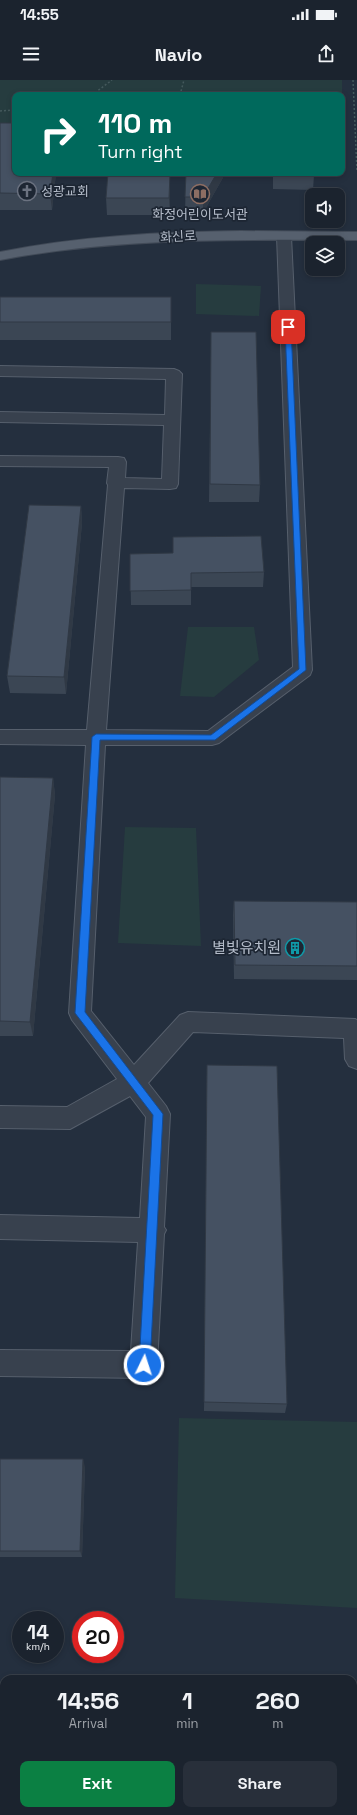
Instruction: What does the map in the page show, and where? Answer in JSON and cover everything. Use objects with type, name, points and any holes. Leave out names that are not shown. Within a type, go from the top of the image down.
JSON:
[{"type":"main road","name":"화신로","points":[[0,256],[47,247],[124,239],[202,235],[357,236]]},
{"type":"lane","points":[[0,737],[212,738],[303,670],[284,236]]},
{"type":"lane","points":[[0,371],[174,374],[170,484],[115,483]]},
{"type":"lane","points":[[0,417],[173,420]]},
{"type":"lane","points":[[0,461],[118,462],[115,483],[96,737],[80,1013],[158,1114],[153,1230],[144,1365],[0,1363]]},
{"type":"lane","points":[[0,1117],[70,1118],[134,1082],[188,1022],[355,1029],[357,1059]]},
{"type":"lane","points":[[0,1227],[153,1230]]},
{"type":"path","points":[[96,92],[112,80]]},
{"type":"path","points":[[181,92],[184,80]]},
{"type":"path","points":[[353,80],[357,172]]},
{"type":"path","points":[[0,111],[12,110]]},
{"type":"green space","points":[[0,80],[342,80],[342,92],[12,92],[12,134],[0,134]]},
{"type":"green space","points":[[196,284],[261,286],[259,316],[196,314]]},
{"type":"green space","points":[[188,627],[254,627],[259,660],[214,697],[180,696]]},
{"type":"green space","points":[[125,827],[196,828],[201,946],[118,943]]},
{"type":"green space","points":[[179,1418],[357,1422],[357,1608],[175,1598]]},
{"type":"building","points":[[0,123],[12,123],[12,176],[53,176],[50,194],[0,193]]},
{"type":"building","points":[[108,176],[170,176],[169,198],[106,198]]},
{"type":"building","points":[[186,176],[215,176],[203,197],[185,197]]},
{"type":"building","points":[[0,297],[171,297],[171,322],[0,322]]},
{"type":"building","points":[[211,332],[256,332],[260,485],[210,484]]},
{"type":"building","points":[[29,505],[81,506],[64,677],[7,676]]},
{"type":"building","points":[[261,536],[264,572],[191,573],[191,590],[130,591],[130,554],[173,553],[173,537]]},
{"type":"building","points":[[0,777],[53,778],[30,1022],[0,1021]]},
{"type":"building","name":"별빛유치원","points":[[234,901],[357,902],[357,966],[235,965]]},
{"type":"building","points":[[207,1065],[277,1066],[287,1404],[204,1402]]},
{"type":"building","points":[[0,1459],[83,1459],[80,1551],[0,1551]]},
{"type":"place","name":"성광교회","points":[[27,191]]},
{"type":"place","name":"화정어린이도서관","points":[[200,194]]},
{"type":"place","name":"별빛유치원","points":[[295,948]]},
{"type":"route","points":[[144,1365],[153,1230],[158,1114],[80,1013],[96,737],[212,738],[303,670],[288,327]]}]
